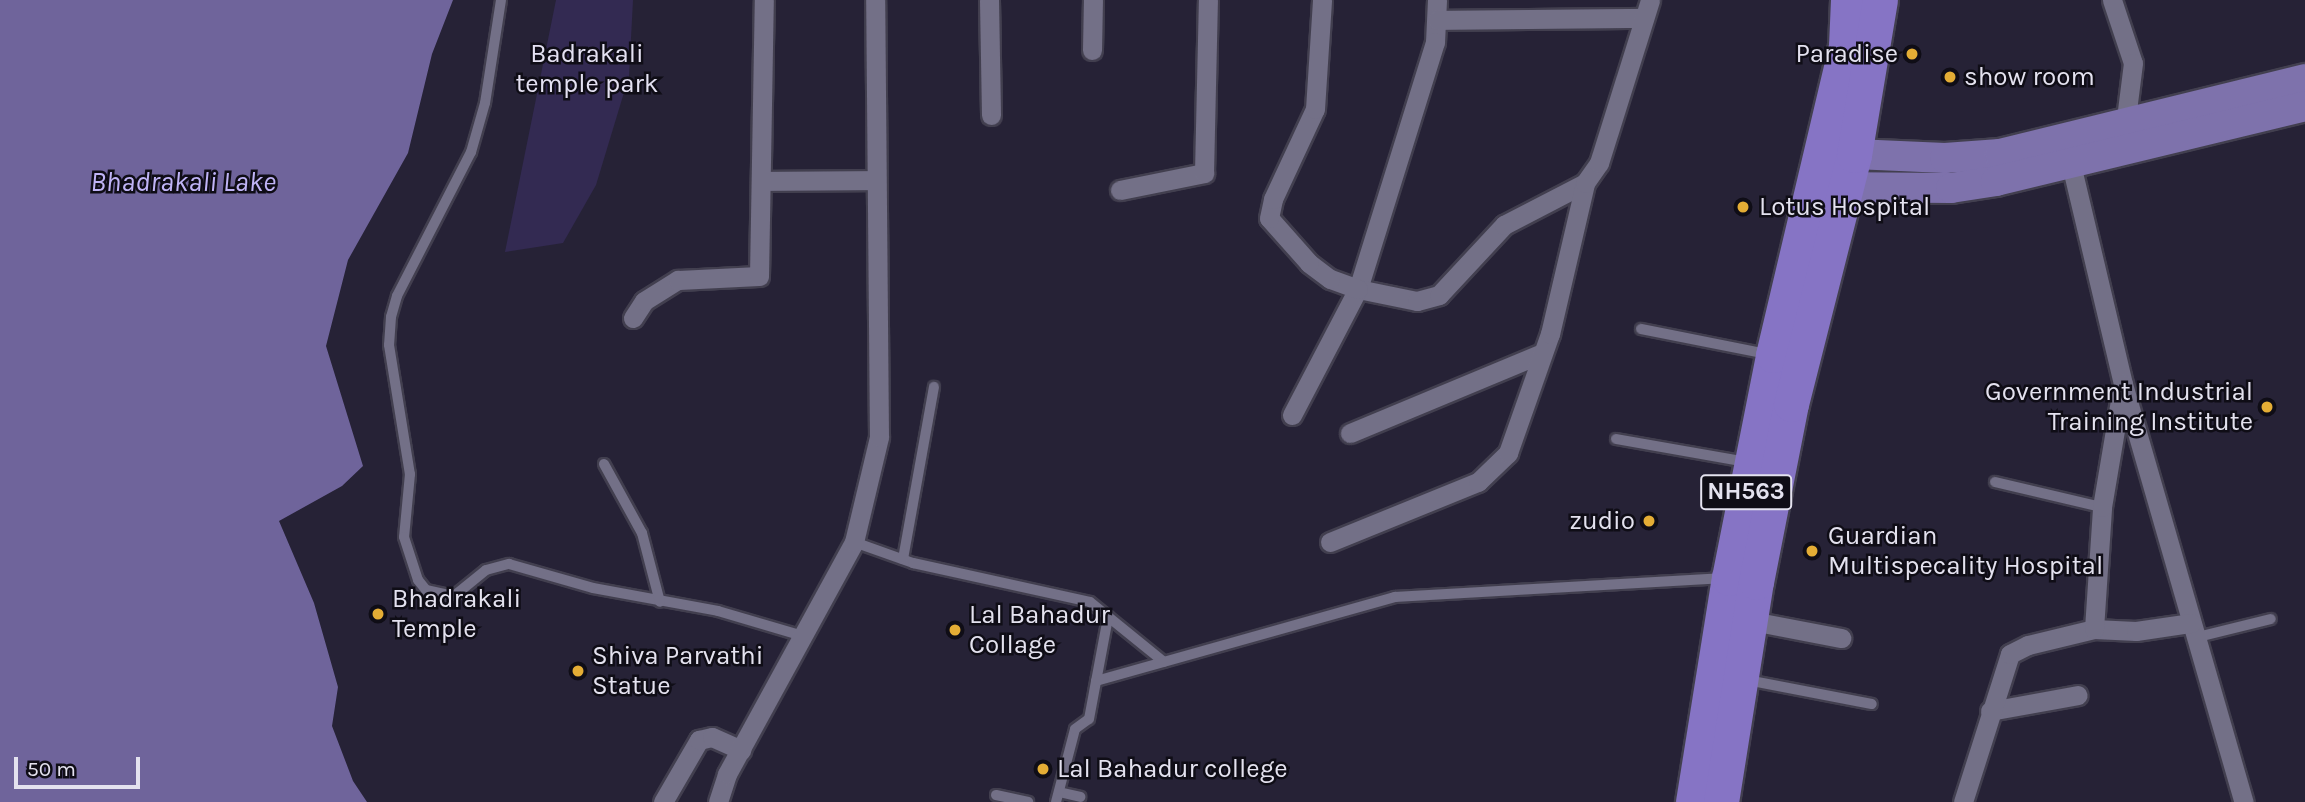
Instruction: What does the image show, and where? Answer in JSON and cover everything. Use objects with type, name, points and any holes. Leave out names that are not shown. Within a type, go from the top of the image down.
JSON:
[{"type":"highway","name":"NH563","points":[[1693,802],[1729,578],[1751,463],[1811,184],[1846,46],[1854,0]]},
{"type":"highway","name":"NH563","points":[[1721,802],[1791,404],[1854,155],[1854,0]]},
{"type":"main road","points":[[1820,150],[1854,155],[2000,154],[2125,126],[2305,79]]},
{"type":"main road","points":[[1811,184],[1846,190],[1951,188],[2071,164],[2305,106]]},
{"type":"street","points":[[633,318],[643,301],[678,280],[759,276],[763,181],[764,0]]},
{"type":"street","points":[[718,802],[741,750],[854,542],[879,437],[876,0]]},
{"type":"street","points":[[989,0],[990,115]]},
{"type":"street","points":[[1092,50],[1093,0]]},
{"type":"street","points":[[1120,190],[1204,173],[1208,0]]},
{"type":"street","points":[[1322,0],[1315,109],[1269,218],[1309,264],[1330,279],[1358,289],[1417,301],[1439,295],[1504,225],[1585,183]]},
{"type":"street","points":[[2112,0],[2133,63],[2125,126]]},
{"type":"street","points":[[1292,415],[1358,289],[1435,42],[1437,10],[1647,9],[1599,163],[1585,183],[1542,353],[1508,453],[1495,469],[1478,482],[1330,542]]},
{"type":"street","points":[[2071,164],[2123,384],[2192,630],[2244,802]]},
{"type":"street","points":[[763,181],[876,180]]},
{"type":"street","points":[[1350,433],[1542,353]]},
{"type":"street","points":[[2094,629],[2102,507],[2123,384]]},
{"type":"street","points":[[1752,621],[1841,638]]},
{"type":"street","points":[[1963,802],[2010,654],[2028,645],[2094,629],[2192,630]]},
{"type":"street","points":[[1990,711],[2078,695]]},
{"type":"street","points":[[663,802],[699,740],[712,737],[741,750]]},
{"type":"lane","points":[[501,0],[485,103],[471,152],[397,296],[391,317],[389,345],[410,474],[404,537],[408,558],[426,590],[444,597],[462,592],[496,565],[509,564],[660,601],[718,611],[803,636]]},
{"type":"lane","points":[[1641,329],[1773,355]]},
{"type":"lane","points":[[903,559],[934,387]]},
{"type":"lane","points":[[1616,439],[1751,463]]},
{"type":"lane","points":[[604,464],[642,533],[660,601]]},
{"type":"lane","points":[[1995,482],[2102,507]]},
{"type":"lane","points":[[854,542],[903,559],[1090,602],[1164,662]]},
{"type":"lane","points":[[1096,681],[1395,597],[1729,578]]},
{"type":"lane","points":[[1080,797],[1057,797],[1074,729],[1088,719],[1108,617]]},
{"type":"lane","points":[[2192,630],[2271,620]]},
{"type":"lane","points":[[1743,680],[1872,705]]},
{"type":"lane","points":[[996,794],[1028,802]]},
{"type":"green space","name":"Badrakali temple park","points":[[556,0],[633,0],[629,76],[596,185],[563,243],[505,252]]},
{"type":"water","name":"Bhadrakali Lake","points":[[0,0],[453,0],[432,54],[408,153],[348,260],[326,346],[363,466],[342,486],[279,521],[314,603],[338,687],[332,726],[353,781],[367,802],[0,802]]},
{"type":"place","name":"Paradise","points":[[1912,54]]},
{"type":"place","name":"show room","points":[[1950,77]]},
{"type":"place","name":"Lotus Hospital","points":[[1743,207]]},
{"type":"place","name":"Government Industrial Training Institute","points":[[2267,407]]},
{"type":"place","name":"zudio","points":[[1649,521]]},
{"type":"place","name":"Guardian Multispecality Hospital","points":[[1812,551]]},
{"type":"place","name":"Bhadrakali Temple","points":[[378,614]]},
{"type":"place","name":"Lal Bahadur Collage","points":[[955,630]]},
{"type":"place","name":"Shiva Parvathi Statue","points":[[578,671]]},
{"type":"place","name":"Lal Bahadur college","points":[[1043,769]]}]
